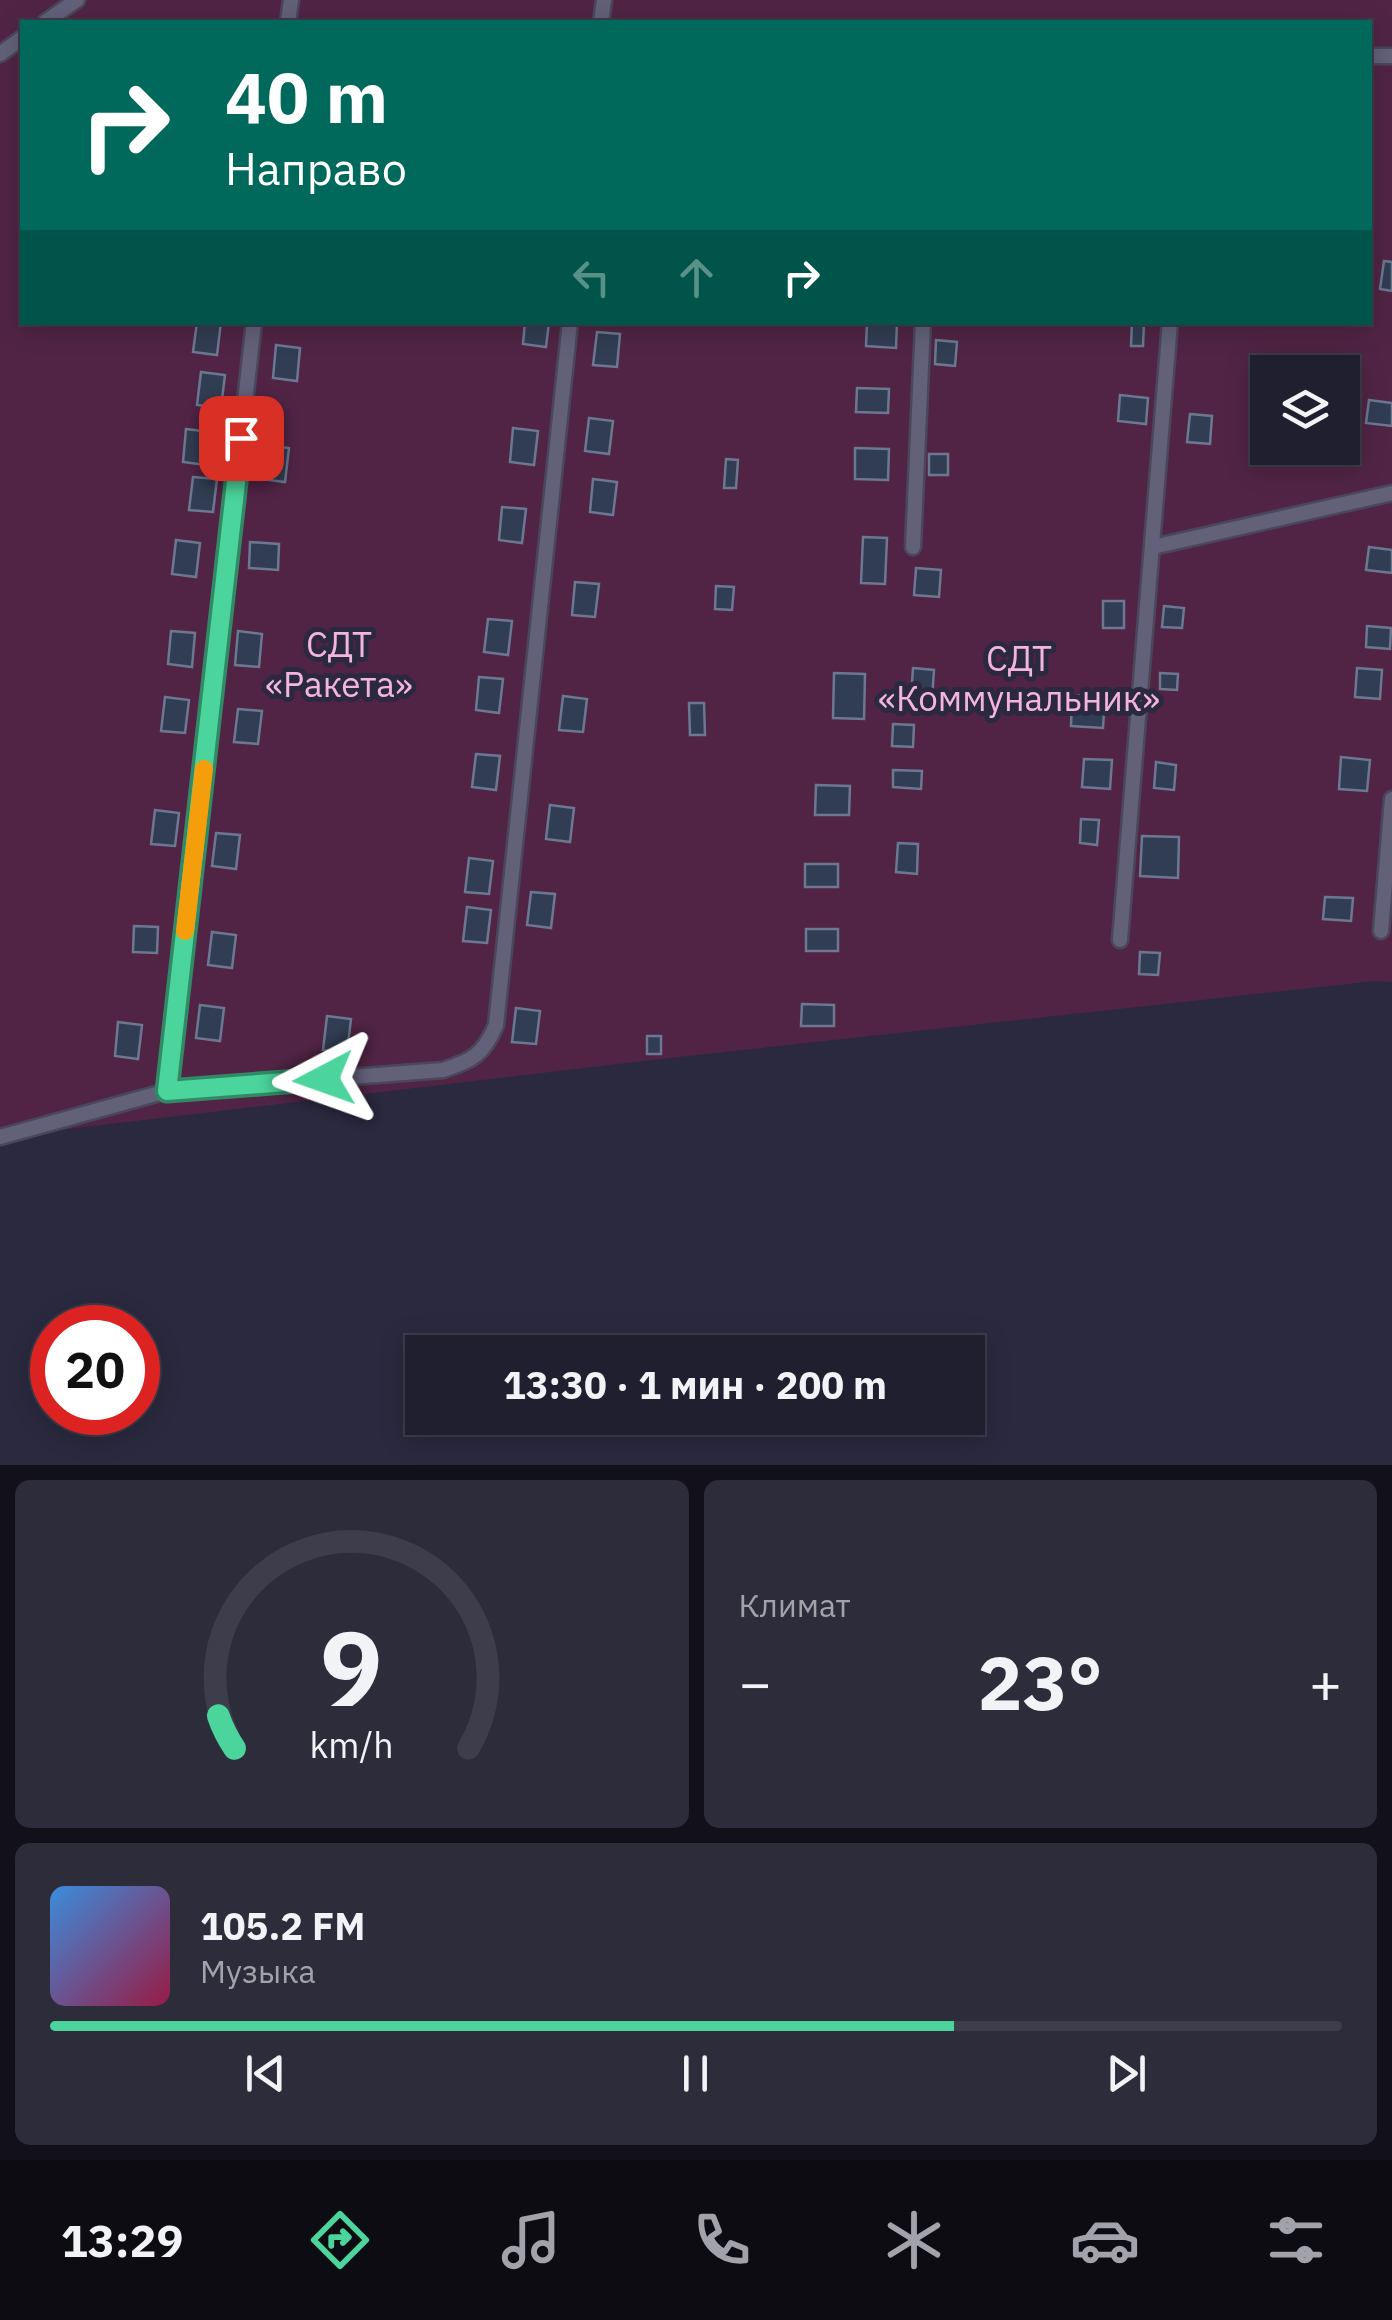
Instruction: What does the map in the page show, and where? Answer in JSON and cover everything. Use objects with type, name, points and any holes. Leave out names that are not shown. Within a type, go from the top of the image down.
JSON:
[{"type":"lane","points":[[48,20],[77,0]]},
{"type":"lane","points":[[167,1091],[254,325]]},
{"type":"lane","points":[[0,1137],[167,1091],[442,1070],[468,1062],[488,1044],[496,1025],[570,325]]},
{"type":"lane","points":[[913,547],[922,325]]},
{"type":"lane","points":[[1120,940],[1170,325]]},
{"type":"lane","points":[[1153,547],[1392,493]]},
{"type":"lane","points":[[1381,930],[1392,798]]},
{"type":"green space","points":[[0,0],[1392,0],[1392,982],[669,1058],[0,1137]]},
{"type":"building","points":[[1384,261],[1392,262],[1392,291],[1380,289]]},
{"type":"building","points":[[197,325],[221,325],[217,355],[193,352]]},
{"type":"building","points":[[525,325],[549,325],[546,347],[523,344]]},
{"type":"building","points":[[867,325],[897,325],[896,348],[866,346]]},
{"type":"building","points":[[1132,325],[1144,325],[1143,346],[1131,346]]},
{"type":"building","points":[[597,332],[620,334],[617,367],[593,365]]},
{"type":"building","points":[[936,340],[957,342],[955,366],[935,364]]},
{"type":"building","points":[[276,345],[300,348],[297,381],[273,378]]},
{"type":"building","points":[[201,372],[225,375],[221,408],[197,405]]},
{"type":"building","points":[[857,388],[889,389],[888,413],[856,412]]},
{"type":"building","points":[[1120,395],[1148,398],[1146,424],[1118,421]]},
{"type":"building","points":[[1369,400],[1392,403],[1392,426],[1366,423]]},
{"type":"building","points":[[1190,414],[1212,416],[1210,444],[1187,442]]},
{"type":"building","points":[[589,418],[613,421],[609,454],[585,451]]},
{"type":"building","points":[[513,428],[538,431],[534,465],[510,462]]},
{"type":"building","points":[[186,429],[210,432],[206,465],[183,462]]},
{"type":"building","points":[[265,445],[289,448],[285,482],[261,479]]},
{"type":"building","points":[[855,448],[889,449],[888,480],[855,479]]},
{"type":"building","points":[[929,454],[948,454],[948,475],[929,475]]},
{"type":"building","points":[[726,459],[738,460],[736,488],[724,488]]},
{"type":"building","points":[[193,477],[217,479],[213,512],[189,510]]},
{"type":"building","points":[[593,479],[617,482],[613,515],[590,512]]},
{"type":"building","points":[[502,507],[526,509],[522,543],[499,540]]},
{"type":"building","points":[[863,537],[887,538],[885,584],[861,583]]},
{"type":"building","points":[[176,540],[200,543],[196,577],[172,574]]},
{"type":"building","points":[[250,542],[279,544],[278,570],[249,568]]},
{"type":"building","points":[[1369,547],[1392,550],[1392,573],[1366,570]]},
{"type":"building","points":[[916,568],[941,570],[939,597],[914,595]]},
{"type":"building","points":[[575,582],[599,584],[595,617],[572,615]]},
{"type":"building","points":[[716,586],[734,587],[732,610],[715,609]]},
{"type":"building","points":[[1103,601],[1124,601],[1124,628],[1103,628]]},
{"type":"building","points":[[1164,606],[1184,608],[1182,628],[1162,627]]},
{"type":"building","points":[[488,619],[512,621],[508,655],[484,652]]},
{"type":"building","points":[[1367,626],[1391,628],[1390,649],[1366,647]]},
{"type":"building","points":[[171,631],[195,633],[192,667],[168,664]]},
{"type":"building","points":[[238,631],[262,634],[259,667],[235,665]]},
{"type":"building","points":[[913,668],[934,670],[932,699],[911,698]]},
{"type":"building","points":[[1357,668],[1382,670],[1380,699],[1355,697]]},
{"type":"building","points":[[834,673],[865,674],[864,719],[833,718]]},
{"type":"building","points":[[1160,673],[1178,674],[1177,690],[1160,689]]},
{"type":"building","points":[[479,677],[503,679],[499,713],[476,710]]},
{"type":"building","points":[[1072,695],[1105,697],[1103,728],[1071,726]]},
{"type":"building","points":[[563,696],[587,699],[583,732],[559,730]]},
{"type":"building","points":[[165,697],[189,700],[185,733],[161,731]]},
{"type":"building","points":[[689,703],[704,703],[705,735],[690,735]]},
{"type":"building","points":[[238,709],[262,711],[258,744],[234,742]]},
{"type":"building","points":[[893,724],[914,725],[913,747],[892,746]]},
{"type":"building","points":[[476,754],[500,756],[496,790],[472,787]]},
{"type":"building","points":[[1341,757],[1370,760],[1367,791],[1339,789]]},
{"type":"building","points":[[1084,759],[1112,760],[1110,789],[1082,787]]},
{"type":"building","points":[[1156,762],[1176,765],[1174,790],[1154,788]]},
{"type":"building","points":[[893,770],[922,771],[921,789],[893,787]]},
{"type":"building","points":[[816,785],[850,786],[849,815],[815,815]]},
{"type":"building","points":[[550,805],[574,808],[570,842],[546,839]]},
{"type":"building","points":[[155,810],[179,813],[175,846],[151,844]]},
{"type":"building","points":[[1081,819],[1099,820],[1097,845],[1080,843]]},
{"type":"building","points":[[216,833],[240,835],[236,869],[212,866]]},
{"type":"building","points":[[1142,836],[1179,837],[1178,878],[1140,876]]},
{"type":"building","points":[[898,843],[918,844],[917,874],[896,872]]},
{"type":"building","points":[[469,858],[493,861],[489,894],[465,892]]},
{"type":"building","points":[[805,864],[838,864],[838,887],[805,887]]},
{"type":"building","points":[[531,892],[555,894],[551,928],[527,925]]},
{"type":"building","points":[[1325,897],[1353,898],[1351,921],[1323,919]]},
{"type":"building","points":[[467,907],[491,910],[487,943],[463,941]]},
{"type":"building","points":[[134,926],[158,927],[157,953],[133,952]]},
{"type":"building","points":[[806,929],[838,929],[838,951],[806,951]]},
{"type":"building","points":[[212,932],[236,935],[232,968],[208,965]]},
{"type":"building","points":[[1140,952],[1160,953],[1158,975],[1139,974]]},
{"type":"building","points":[[802,1004],[834,1005],[834,1026],[801,1026]]},
{"type":"building","points":[[200,1005],[224,1008],[220,1041],[196,1038]]},
{"type":"building","points":[[516,1008],[540,1011],[536,1044],[512,1042]]},
{"type":"building","points":[[327,1016],[351,1019],[347,1053],[323,1050]]},
{"type":"building","points":[[118,1022],[142,1025],[138,1059],[115,1056]]},
{"type":"building","points":[[647,1036],[661,1036],[661,1054],[647,1054]]},
{"type":"slow traffic","points":[[185,931],[204,769]]},
{"type":"route","points":[[241,438],[167,1091],[324,1079]]},
{"type":"park label","name":"СДТ «Ракета»","points":[[339,664]]},
{"type":"park label","name":"СДТ «Коммунальник»","points":[[1019,678]]}]
